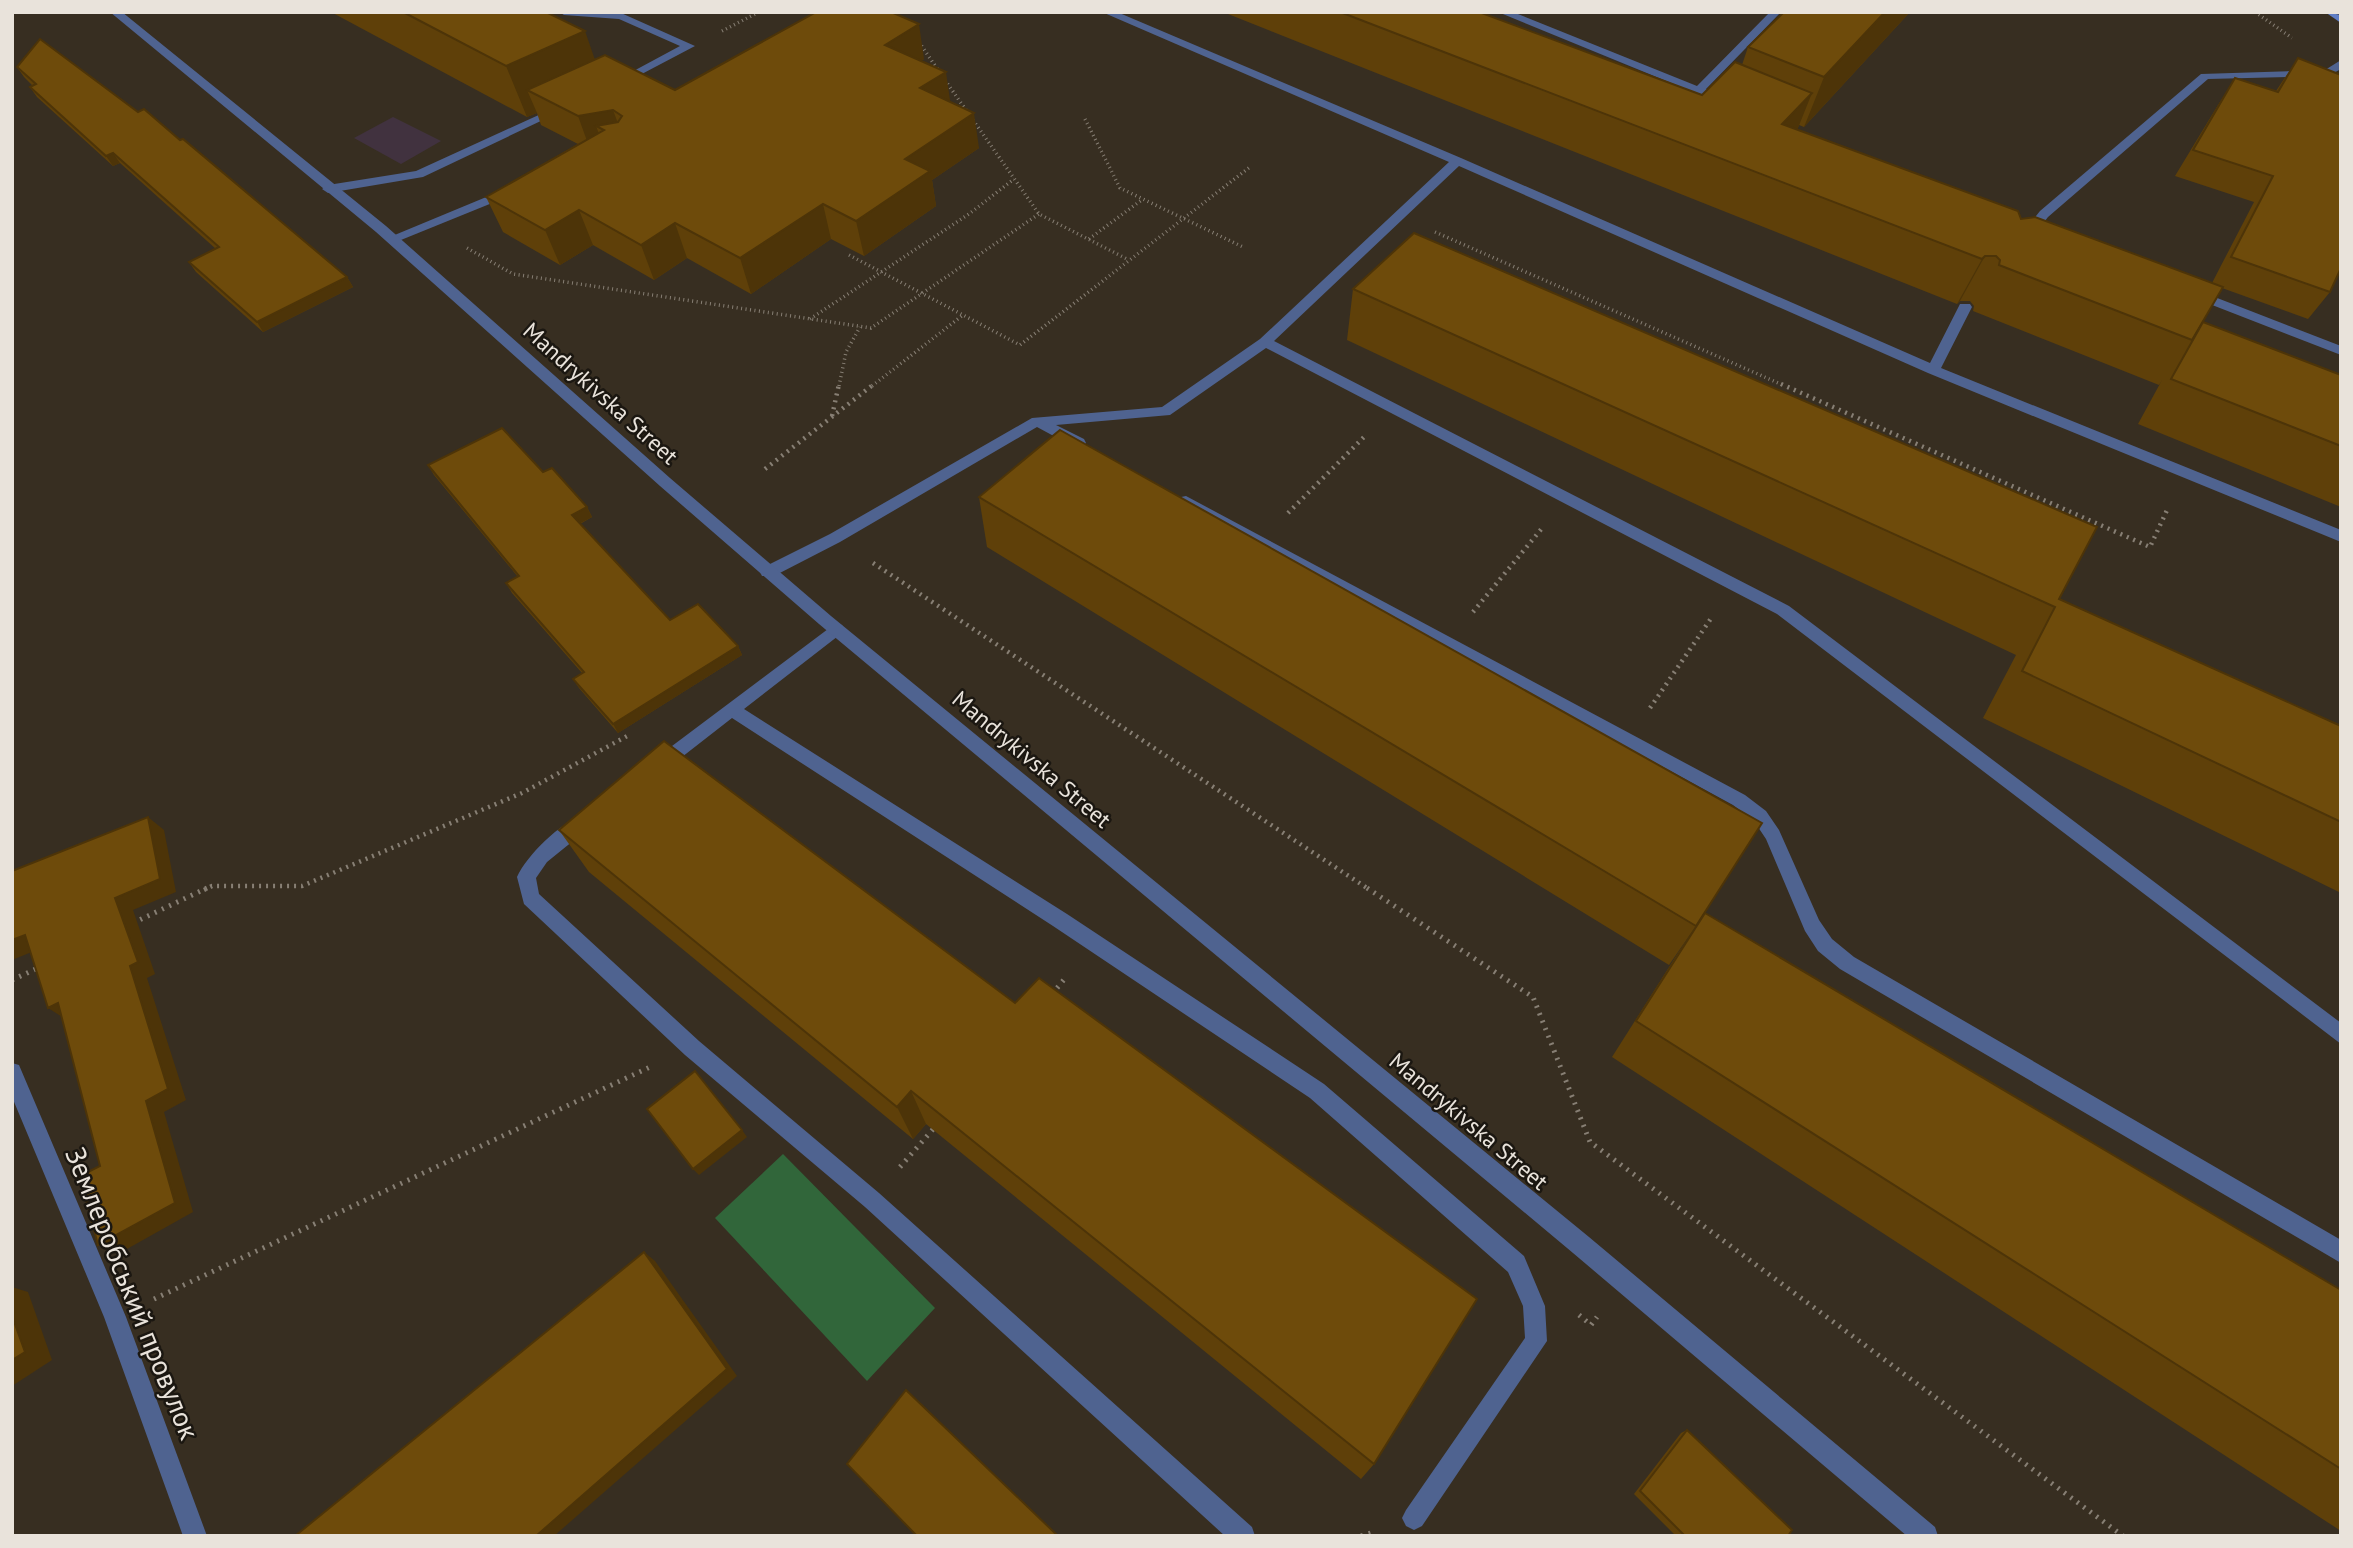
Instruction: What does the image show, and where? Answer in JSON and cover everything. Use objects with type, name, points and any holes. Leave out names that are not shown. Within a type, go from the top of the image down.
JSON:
[{"type":"main road","points":[[2330,12],[2341,20]]},
{"type":"street","name":"Mandrykivska Street","points":[[115,12],[391,239],[768,572],[1581,1245],[1926,1536]]},
{"type":"street","points":[[564,12],[621,16],[690,46],[601,91]]},
{"type":"street","points":[[1107,12],[1457,161],[1933,370],[2341,536]]},
{"type":"street","points":[[1503,12],[1738,106]]},
{"type":"street","points":[[1699,90],[1776,12]]},
{"type":"street","points":[[2040,232],[2043,214],[2205,76],[2328,73],[2341,63]]},
{"type":"street","points":[[328,188],[419,174],[565,107]]},
{"type":"street","points":[[768,572],[835,538],[1037,421],[1165,412],[1265,342],[1457,161]]},
{"type":"street","points":[[391,239],[519,187]]},
{"type":"street","points":[[2020,224],[2040,232]]},
{"type":"street","points":[[2016,244],[2040,232]]},
{"type":"street","points":[[2187,290],[2341,351]]},
{"type":"street","points":[[1933,370],[1965,307]]},
{"type":"street","points":[[1265,342],[1783,610],[2341,1035]]},
{"type":"street","points":[[1037,421],[1096,453]]},
{"type":"street","points":[[1166,491],[1739,800],[1760,816],[1773,835],[1812,925],[1825,945],[1847,962],[2341,1252]]},
{"type":"street","points":[[646,775],[836,629]]},
{"type":"street","points":[[730,709],[1095,944],[1317,1091],[1516,1264],[1534,1306],[1536,1341],[1414,1518]]},
{"type":"street","points":[[604,807],[541,856],[526,877],[531,898],[692,1048],[872,1200],[1242,1536]]},
{"type":"street","name":"Землеробський провулок","points":[[12,1072],[115,1317],[195,1536]]},
{"type":"path","points":[[913,34],[1039,214],[1129,260]]},
{"type":"path","points":[[1086,119],[1120,188],[1242,247]]},
{"type":"path","points":[[849,255],[1020,345],[1250,167]]},
{"type":"path","points":[[809,319],[969,214],[1014,179]]},
{"type":"path","points":[[1089,239],[1143,200]]},
{"type":"path","points":[[447,217],[462,244],[474,254],[513,274],[871,328],[1039,214]]},
{"type":"path","points":[[1399,216],[2150,547],[2184,472]]},
{"type":"path","points":[[765,469],[963,315]]},
{"type":"path","points":[[832,417],[846,352],[860,327]]},
{"type":"path","points":[[1260,541],[1392,408]]},
{"type":"path","points":[[1448,643],[1567,499]]},
{"type":"path","points":[[835,538],[1533,997],[1590,1142],[2123,1536]]},
{"type":"path","points":[[1628,740],[1734,585]]},
{"type":"path","points":[[124,927],[212,886],[302,886],[522,793],[633,733]]},
{"type":"path","points":[[1050,995],[1095,944]]},
{"type":"path","points":[[12,980],[50,962]]},
{"type":"path","points":[[115,1317],[692,1048]]},
{"type":"path","points":[[872,1200],[943,1118]]},
{"type":"shaded area","points":[[393,117],[441,141],[401,164],[354,138]]},
{"type":"green space","points":[[783,1154],[935,1308],[867,1381],[715,1218]]},
{"type":"building","points":[[403,12],[546,12],[585,31],[506,66]]},
{"type":"building","points":[[816,12],[891,12],[919,24],[885,45],[946,72],[920,88],[974,113],[905,159],[930,171],[856,221],[823,204],[740,258],[675,223],[641,245],[579,210],[545,230],[486,197],[604,130],[596,126],[618,122],[622,116],[613,110],[578,116],[527,90],[605,55],[675,90]]},
{"type":"building","points":[[1340,12],[1479,12],[1702,95],[1735,62],[1812,93],[1782,124],[2018,211],[2021,219],[2035,217],[2223,287],[2192,340],[1999,265],[2000,260],[1996,256],[1985,256],[1982,259]]},
{"type":"building","points":[[1784,12],[1885,12],[1824,77],[1748,47]]},
{"type":"building","points":[[40,39],[138,112],[144,109],[180,140],[183,139],[347,277],[257,322],[189,262],[219,247],[113,153],[106,156],[30,87],[36,84],[17,67]]},
{"type":"building","points":[[2298,58],[2341,75],[2341,268],[2330,292],[2231,257],[2273,176],[2193,150],[2235,78],[2278,92]]},
{"type":"building","points":[[1414,233],[2097,527],[2059,599],[2341,726],[2341,822],[2022,671],[2055,607],[1353,289]]},
{"type":"building","points":[[2203,322],[2341,375],[2341,446],[2171,379]]},
{"type":"building","points":[[502,428],[543,472],[552,468],[587,507],[572,515],[670,620],[698,604],[738,646],[613,724],[573,679],[584,672],[506,583],[519,576],[428,465]]},
{"type":"building","points":[[1060,430],[1762,823],[1696,926],[979,497]]},
{"type":"building","points":[[664,741],[1015,1003],[1039,978],[1477,1299],[1374,1464],[911,1091],[897,1107],[559,830]]},
{"type":"building","points":[[148,817],[160,879],[115,898],[138,962],[130,966],[168,1089],[146,1101],[175,1203],[98,1245],[80,1176],[100,1166],[58,1003],[48,1008],[25,935],[12,940],[12,871]]},
{"type":"building","points":[[1705,913],[2341,1290],[2341,1469],[1636,1021]]},
{"type":"building","points":[[695,1071],[742,1130],[693,1169],[647,1109]]},
{"type":"building","points":[[644,1252],[727,1369],[536,1536],[295,1536]]},
{"type":"building","points":[[12,1316],[25,1352],[12,1360]]},
{"type":"building","points":[[906,1390],[1058,1536],[917,1536],[847,1464]]},
{"type":"building","points":[[1687,1430],[1792,1530],[1788,1536],[1685,1536],[1640,1491]]}]
